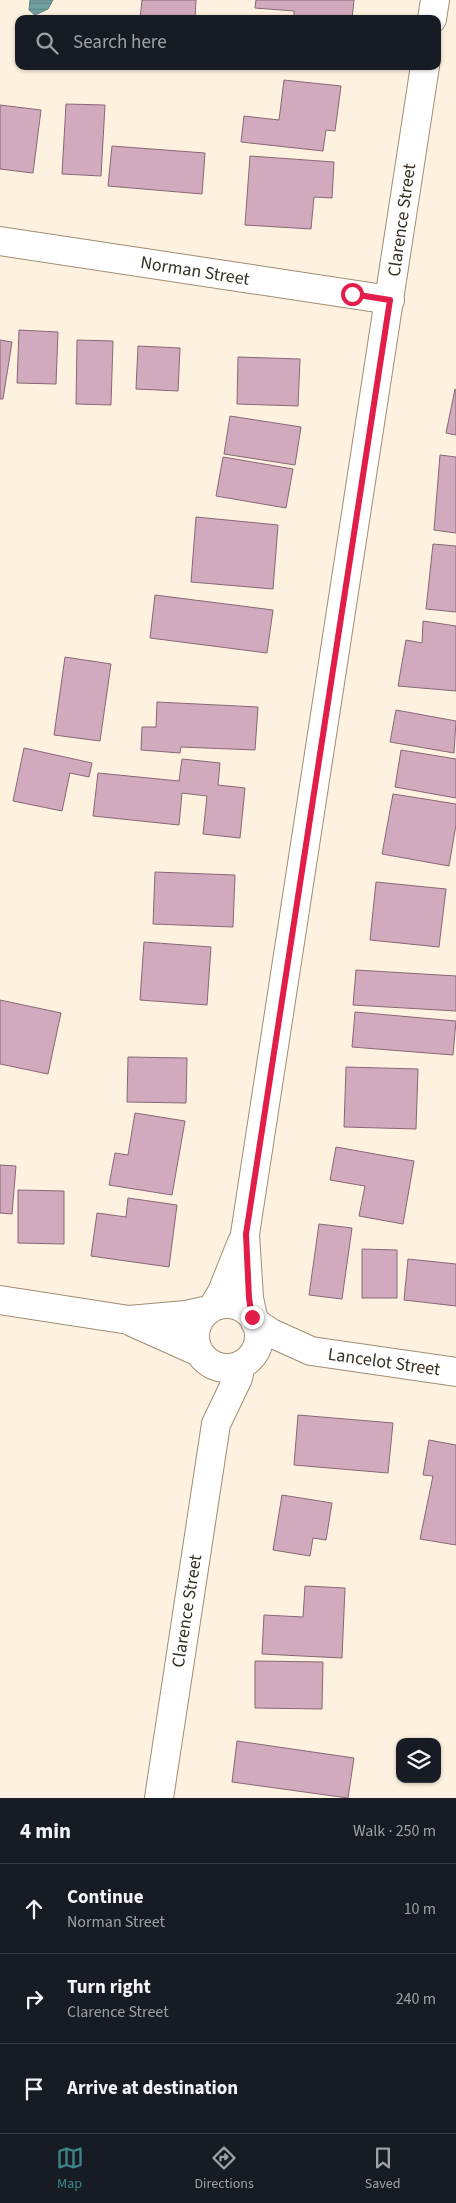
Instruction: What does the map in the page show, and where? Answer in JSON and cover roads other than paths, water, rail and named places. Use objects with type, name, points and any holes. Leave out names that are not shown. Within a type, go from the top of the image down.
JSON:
[{"type":"street","points":[[433,15],[435,0]]},
{"type":"street","name":"Clarence Street","points":[[254,1319],[249,1298],[246,1234],[424,70]]},
{"type":"street","name":"Norman Street","points":[[0,241],[390,300]]},
{"type":"street","name":"Clarence Street","points":[[211,1308],[222,1292],[246,1234]]},
{"type":"street","points":[[0,1300],[129,1320],[186,1315],[211,1308],[234,1305],[244,1309],[254,1319],[258,1332],[258,1344],[244,1363],[220,1367],[202,1356],[129,1320]]},
{"type":"street","points":[[202,1356],[195,1342],[195,1331],[201,1317],[211,1308]]},
{"type":"street","name":"Lancelot Street","points":[[254,1319],[271,1333],[311,1351],[456,1372]]},
{"type":"street","name":"Lancelot Street","points":[[244,1363],[311,1351]]},
{"type":"street","name":"Clarence Street","points":[[202,1356],[216,1424]]},
{"type":"street","name":"Clarence Street","points":[[159,1798],[216,1424],[244,1363]]},
{"type":"water","points":[[30,0],[53,0],[48,9],[35,15],[29,10]]}]
